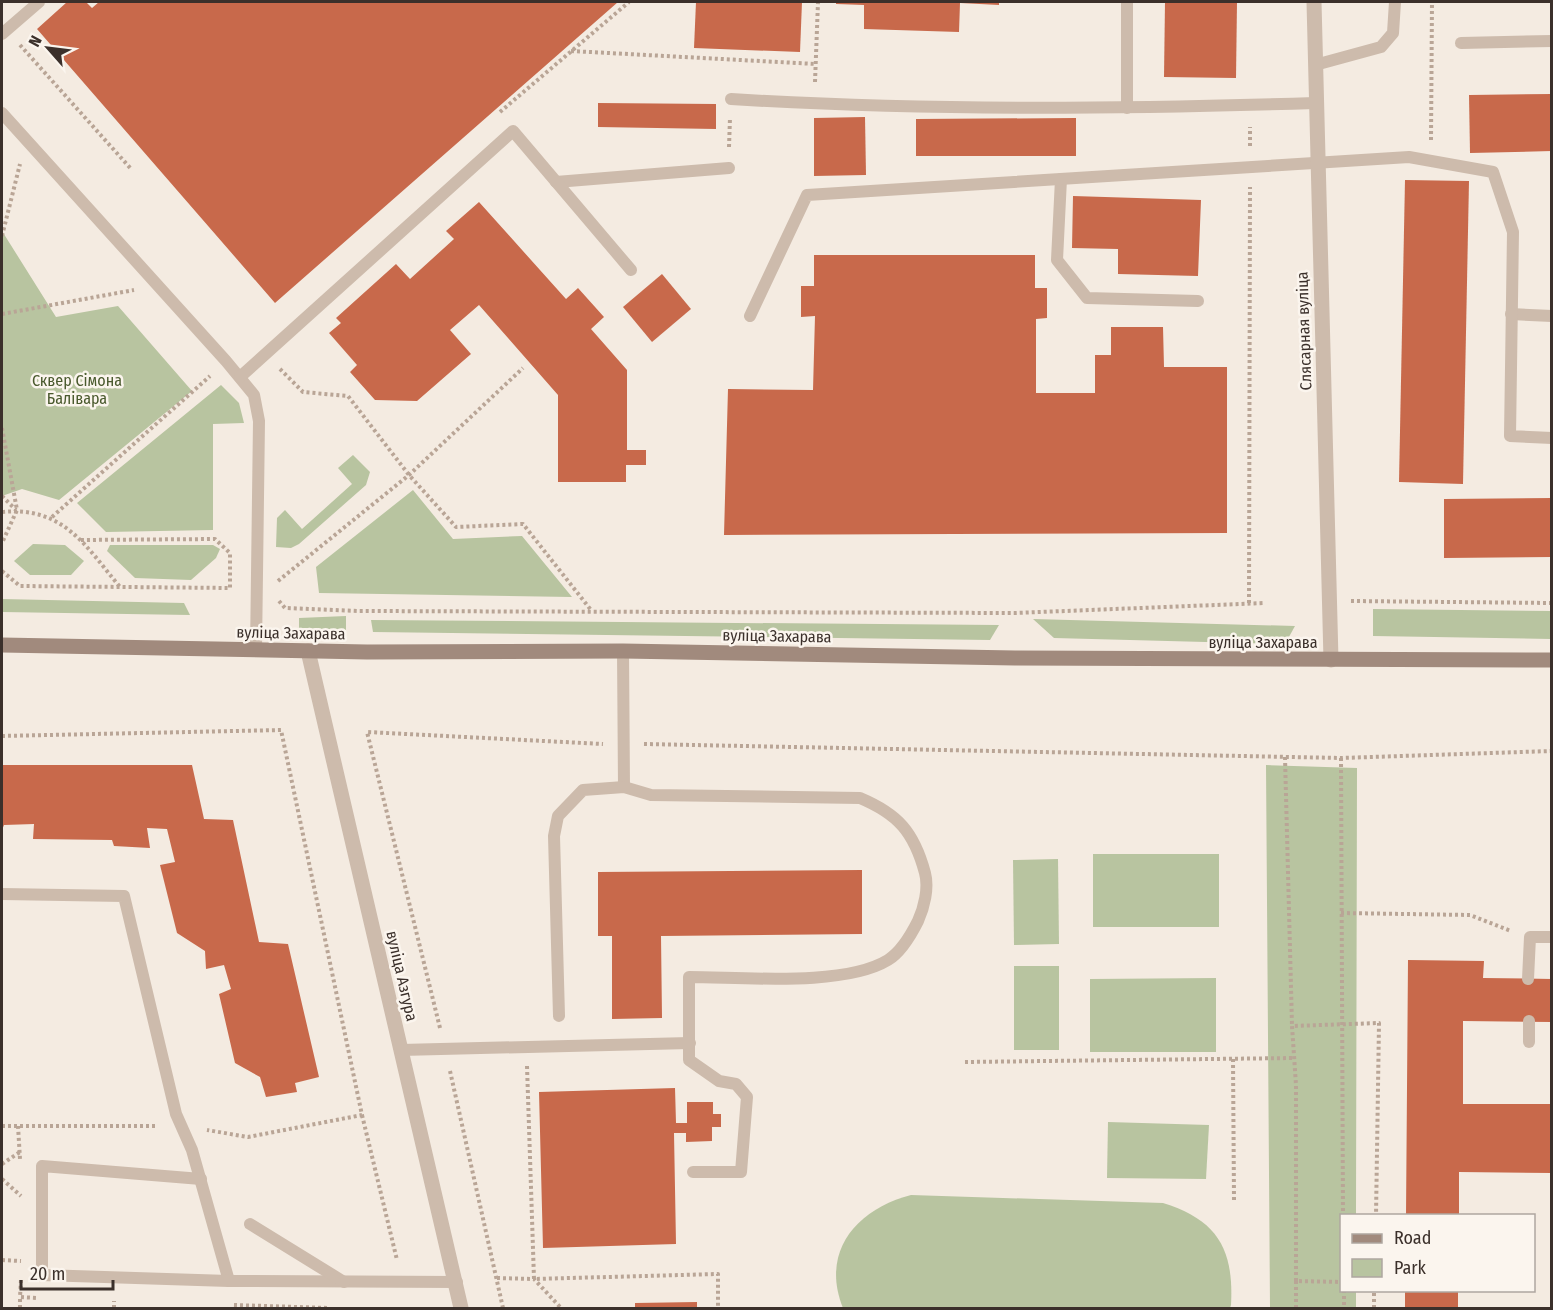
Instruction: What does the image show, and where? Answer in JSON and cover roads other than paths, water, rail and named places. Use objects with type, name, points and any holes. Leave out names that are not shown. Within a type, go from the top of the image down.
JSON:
[{"type":"main road","name":"вуліца Захарава","points":[[2,645],[308,651],[623,651],[1331,660],[1551,660]]},
{"type":"street","name":"Слясарная вуліца","points":[[1314,2],[1331,660]]},
{"type":"street","name":"вуліца Азгура","points":[[308,651],[400,1050],[457,1282],[461,1308]]},
{"type":"lane","points":[[4,32],[39,2]]},
{"type":"lane","points":[[1127,2],[1127,108]]},
{"type":"lane","points":[[1315,65],[1381,47],[1393,33],[1395,2]]},
{"type":"lane","points":[[1461,43],[1551,41]]},
{"type":"lane","points":[[731,99],[815,104],[1127,108],[1315,103]]},
{"type":"lane","points":[[2,113],[254,395],[259,421],[256,650]]},
{"type":"lane","points":[[240,377],[513,131],[631,270]]},
{"type":"lane","points":[[750,316],[807,195],[1409,157],[1493,172],[1513,232],[1510,436],[1551,438]]},
{"type":"lane","points":[[556,182],[729,168]]},
{"type":"lane","points":[[1061,179],[1057,260],[1087,298],[1198,301]]},
{"type":"lane","points":[[1511,314],[1551,316]]},
{"type":"lane","points":[[623,651],[624,787]]},
{"type":"lane","points":[[559,1016],[554,836],[558,816],[583,790],[624,787],[651,795],[860,798],[884,808],[902,824],[918,848],[926,877],[924,909],[910,937],[889,960],[859,973],[828,977],[689,977],[689,1060],[719,1081],[736,1084],[747,1098],[741,1172],[693,1172]]},
{"type":"lane","points":[[2,894],[124,896],[176,1114],[201,1179],[229,1281]]},
{"type":"lane","points":[[1528,979],[1530,937],[1551,937]]},
{"type":"lane","points":[[1529,1022],[1529,1042]]},
{"type":"lane","points":[[400,1050],[690,1043]]},
{"type":"lane","points":[[201,1179],[42,1166],[42,1275],[229,1281],[457,1282]]},
{"type":"lane","points":[[250,1224],[345,1282]]},
{"type":"park label","name":"Сквер Сімона Балівара","points":[[77,389]]}]
